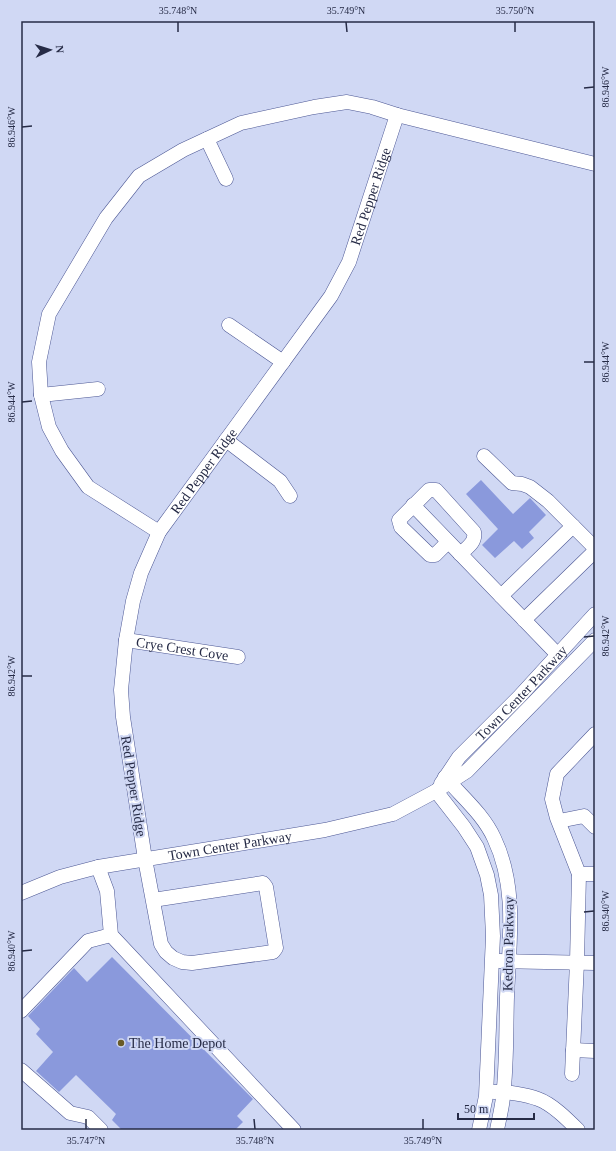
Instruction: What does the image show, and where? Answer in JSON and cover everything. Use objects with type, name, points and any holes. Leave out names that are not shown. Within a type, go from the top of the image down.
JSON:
[{"type":"street","points":[[159,532],[88,487],[62,451],[49,427],[41,396],[39,362],[48,314],[106,218],[139,176],[183,150],[241,123],[314,107],[347,102],[372,107],[397,115],[595,164]]},
{"type":"street","name":"Red Pepper Ridge","points":[[153,900],[263,883],[266,887],[276,948],[273,952],[192,963],[182,962],[173,958],[166,952],[161,944],[145,859],[123,717],[121,690],[126,640],[133,601],[142,573],[159,532],[331,296],[349,262],[397,115]]},
{"type":"street","points":[[207,139],[226,179]]},
{"type":"street","points":[[229,325],[283,362]]},
{"type":"street","points":[[41,396],[98,389]]},
{"type":"street","points":[[226,440],[280,482],[290,496]]},
{"type":"street","points":[[484,456],[512,483],[530,487],[548,501],[595,549],[524,620]]},
{"type":"street","points":[[448,542],[435,555],[430,556],[401,527],[399,520],[429,490],[436,490],[440,493],[474,532],[474,541],[460,554]]},
{"type":"street","points":[[413,505],[558,654]]},
{"type":"street","points":[[501,596],[573,526]]},
{"type":"street","name":"Town Center Parkway","points":[[448,780],[459,756],[519,696],[595,614]]},
{"type":"street","name":"Crye Crest Cove","points":[[126,640],[238,657]]},
{"type":"street","name":"Town Center Parkway","points":[[21,893],[60,877],[98,867],[325,830],[393,814],[436,791],[448,780],[467,771],[595,640]]},
{"type":"street","points":[[572,1074],[578,962],[579,874],[559,822],[552,799],[556,774],[595,734]]},
{"type":"street","name":"Kedron Parkway","points":[[448,780],[480,816],[494,838],[505,869],[509,888],[510,935],[503,1092],[497,1130]]},
{"type":"street","name":"Kedron Parkway","points":[[436,791],[464,827],[477,847],[487,875],[490,895],[492,922],[486,1093],[479,1130]]},
{"type":"street","points":[[559,822],[584,816],[595,826]]},
{"type":"street","points":[[98,867],[107,891],[111,935],[294,1130]]},
{"type":"street","points":[[579,874],[595,874]]},
{"type":"street","points":[[21,1011],[88,942],[111,935]]},
{"type":"street","points":[[491,960],[595,963]]},
{"type":"street","points":[[573,1050],[595,1051]]},
{"type":"street","points":[[21,1070],[70,1113],[88,1118],[101,1130]]},
{"type":"street","points":[[486,1093],[503,1092],[538,1099],[563,1115],[578,1130]]},
{"type":"building","points":[[481,480],[513,514],[530,498],[546,515],[529,532],[534,538],[522,549],[514,541],[495,558],[482,545],[498,529],[466,494]]},
{"type":"building","name":"The Home Depot","points":[[112,957],[253,1099],[237,1116],[243,1122],[235,1130],[122,1130],[112,1120],[116,1114],[76,1075],[59,1092],[36,1071],[53,1052],[36,1034],[40,1029],[28,1016],[74,968],[87,982]]},
{"type":"place","name":"The Home Depot","points":[[121,1043]]}]
